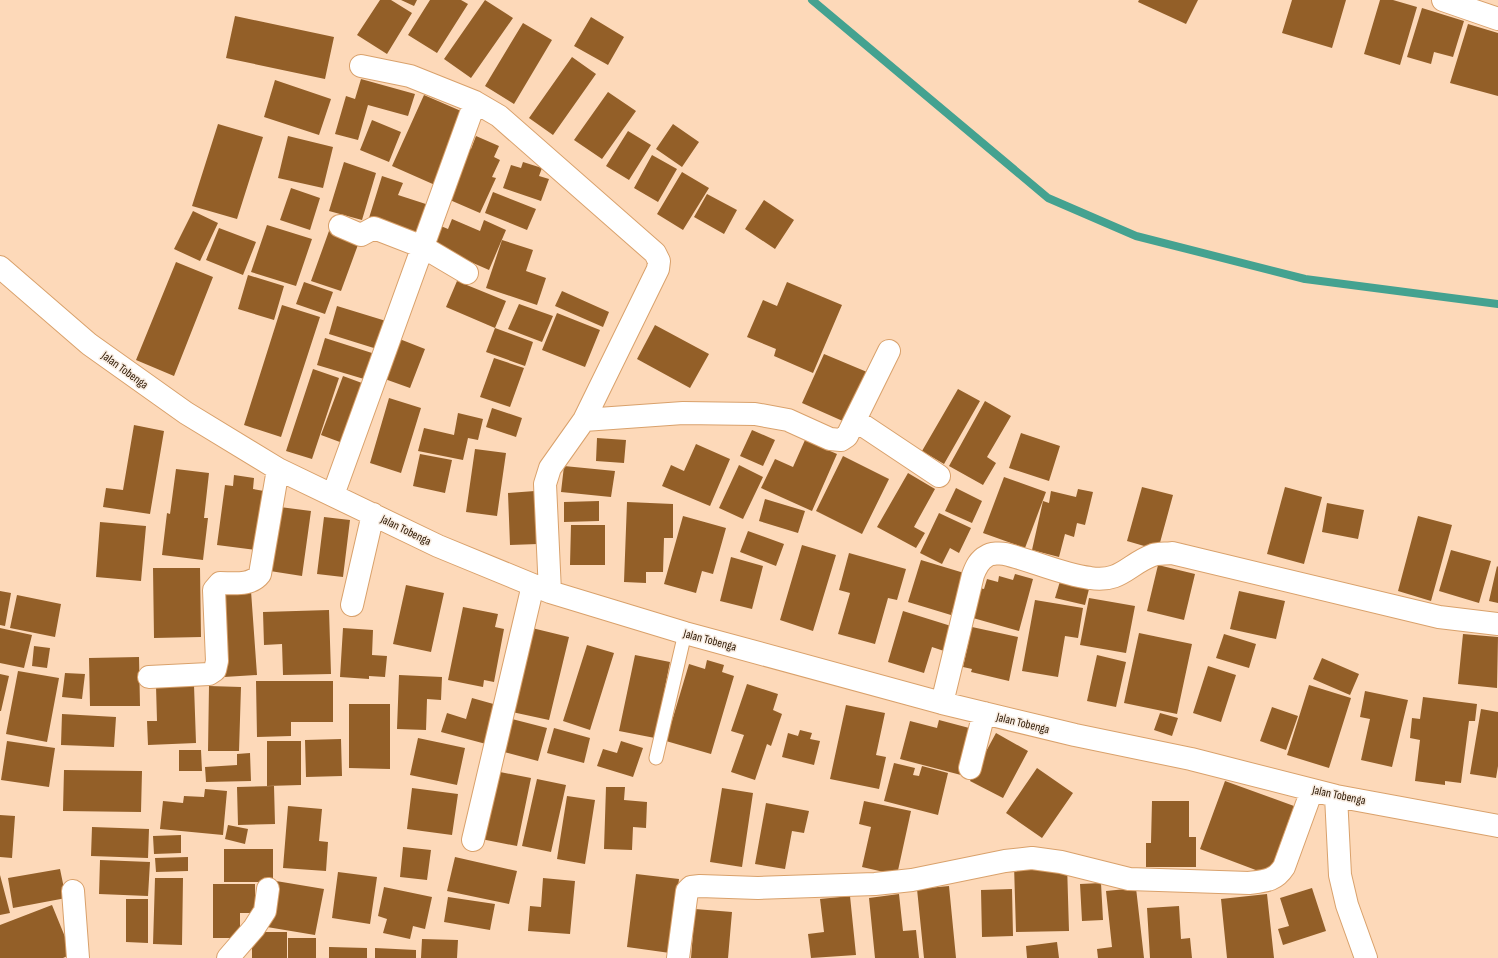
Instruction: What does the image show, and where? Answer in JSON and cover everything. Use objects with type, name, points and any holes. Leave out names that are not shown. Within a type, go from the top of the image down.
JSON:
[{"type":"street","points":[[1443,0],[1498,19]]},
{"type":"street","points":[[361,66],[410,76],[476,102],[499,116],[655,253],[659,261],[658,269],[584,420],[550,468],[545,484],[542,589],[473,840]]},
{"type":"street","points":[[333,495],[476,102]]},
{"type":"street","points":[[340,226],[361,235],[374,228],[423,247],[467,273]]},
{"type":"street","name":"Jalan Tobenga","points":[[0,267],[89,344],[186,413],[278,469],[438,546],[542,589],[685,633],[942,703],[1075,735],[1192,759],[1336,796],[1498,826]]},
{"type":"street","points":[[584,420],[683,413],[755,414],[788,420],[830,439],[841,440],[847,436],[889,351]]},
{"type":"street","points":[[855,420],[939,476]]},
{"type":"street","points":[[149,676],[209,674],[215,670],[217,661],[214,590],[220,583],[247,582],[255,580],[260,574],[278,469]]},
{"type":"street","points":[[352,605],[373,514]]},
{"type":"street","points":[[942,703],[973,575],[978,564],[988,555],[1003,553],[1049,569],[1090,578],[1106,579],[1121,575],[1141,560],[1155,554],[1172,554],[1439,617],[1498,624]]},
{"type":"street","points":[[970,768],[984,713]]},
{"type":"street","points":[[678,958],[685,898],[687,891],[691,887],[758,888],[875,884],[912,880],[1005,861],[1032,858],[1061,862],[1129,879],[1249,883],[1267,881],[1279,876],[1284,867],[1312,790]]},
{"type":"street","points":[[1336,796],[1340,875],[1346,905],[1366,958]]},
{"type":"street","points":[[228,958],[254,928],[265,911],[268,889]]},
{"type":"street","points":[[73,891],[78,958]]},
{"type":"lane","points":[[656,758],[685,633]]},
{"type":"building","points":[[380,0],[391,0],[412,13],[387,54],[357,35]]},
{"type":"building","points":[[401,0],[417,0],[414,6]]},
{"type":"building","points":[[430,0],[461,0],[468,4],[437,53],[408,35]]},
{"type":"building","points":[[485,0],[513,18],[471,78],[444,59]]},
{"type":"building","points":[[1139,0],[1198,0],[1186,24],[1138,2]]},
{"type":"building","points":[[1292,0],[1346,0],[1332,48],[1282,33]]},
{"type":"building","points":[[1380,0],[1393,0],[1417,7],[1400,65],[1364,54]]},
{"type":"building","points":[[1422,8],[1464,21],[1453,57],[1434,52],[1431,64],[1407,57]]},
{"type":"building","points":[[235,16],[334,37],[325,79],[226,58]]},
{"type":"building","points":[[591,17],[624,37],[608,65],[574,46]]},
{"type":"building","points":[[523,23],[552,40],[514,104],[485,86]]},
{"type":"building","points":[[1468,24],[1498,33],[1498,96],[1450,83]]},
{"type":"building","points":[[572,57],[596,74],[553,135],[529,118]]},
{"type":"building","points":[[361,79],[415,94],[408,116],[368,105],[358,140],[335,134],[346,96],[355,99]]},
{"type":"building","points":[[275,80],[331,99],[319,135],[264,117]]},
{"type":"building","points":[[608,92],[636,111],[602,159],[574,140]]},
{"type":"building","points":[[424,95],[468,114],[435,185],[392,166]]},
{"type":"building","points":[[372,120],[401,132],[389,162],[360,150]]},
{"type":"building","points":[[218,124],[263,137],[237,219],[192,206]]},
{"type":"building","points":[[673,124],[699,142],[682,167],[656,149]]},
{"type":"building","points":[[628,131],[651,145],[629,180],[606,166]]},
{"type":"building","points":[[288,136],[333,147],[323,188],[278,178]]},
{"type":"building","points":[[476,136],[499,146],[494,157],[500,160],[492,177],[496,178],[480,213],[443,197],[467,147],[471,149]]},
{"type":"building","points":[[652,155],[677,169],[658,202],[634,188]]},
{"type":"building","points":[[344,162],[376,173],[362,220],[329,211]]},
{"type":"building","points":[[523,162],[542,168],[539,176],[549,179],[541,201],[503,188],[511,165],[521,168]]},
{"type":"building","points":[[682,172],[709,188],[683,230],[657,214]]},
{"type":"building","points":[[382,176],[403,183],[398,195],[432,206],[423,235],[369,218]]},
{"type":"building","points":[[291,188],[320,198],[310,230],[280,220]]},
{"type":"building","points":[[493,192],[536,209],[527,230],[485,213]]},
{"type":"building","points":[[707,194],[737,210],[724,234],[694,217]]},
{"type":"building","points":[[764,200],[794,220],[775,249],[745,229]]},
{"type":"building","points":[[193,211],[218,223],[200,261],[174,249]]},
{"type":"building","points":[[452,219],[480,231],[484,220],[506,230],[489,270],[439,248],[428,241],[436,224],[448,229]]},
{"type":"building","points":[[267,225],[312,239],[296,286],[251,272]]},
{"type":"building","points":[[219,228],[256,242],[243,275],[206,260]]},
{"type":"building","points":[[329,231],[359,242],[341,291],[311,281]]},
{"type":"building","points":[[502,240],[533,250],[526,271],[546,278],[537,305],[486,288]]},
{"type":"building","points":[[176,262],[213,277],[174,376],[136,360]]},
{"type":"building","points":[[248,275],[284,286],[274,320],[238,309]]},
{"type":"building","points":[[457,281],[506,301],[495,328],[446,307]]},
{"type":"building","points":[[304,282],[333,292],[325,314],[296,304]]},
{"type":"building","points":[[787,282],[842,305],[813,373],[774,356],[776,349],[747,337],[763,300],[777,306]]},
{"type":"building","points":[[562,291],[609,312],[603,327],[555,306]]},
{"type":"building","points":[[519,304],[553,316],[542,342],[508,329]]},
{"type":"building","points":[[282,305],[320,317],[281,437],[244,425]]},
{"type":"building","points":[[337,306],[386,321],[377,349],[329,334]]},
{"type":"building","points":[[557,313],[600,330],[585,367],[542,350]]},
{"type":"building","points":[[655,325],[709,354],[690,388],[637,359]]},
{"type":"building","points":[[495,328],[533,342],[525,366],[486,352]]},
{"type":"building","points":[[325,338],[372,353],[364,379],[317,365]]},
{"type":"building","points":[[397,338],[425,349],[410,388],[382,378]]},
{"type":"building","points":[[824,354],[867,372],[845,422],[802,403]]},
{"type":"building","points":[[494,358],[524,368],[510,407],[480,397]]},
{"type":"building","points":[[313,369],[339,378],[312,459],[286,451]]},
{"type":"building","points":[[343,376],[370,386],[348,445],[321,435]]},
{"type":"building","points":[[958,389],[980,401],[944,464],[922,451]]},
{"type":"building","points":[[389,398],[421,408],[401,473],[370,463]]},
{"type":"building","points":[[985,401],[1011,416],[987,457],[996,463],[983,485],[949,466]]},
{"type":"building","points":[[492,408],[522,418],[516,437],[486,427]]},
{"type":"building","points":[[458,413],[483,419],[478,440],[468,438],[463,460],[418,451],[424,428],[454,435]]},
{"type":"building","points":[[134,425],[164,431],[150,514],[103,507],[106,488],[123,490]]},
{"type":"building","points":[[752,430],[775,440],[763,466],[740,456]]},
{"type":"building","points":[[1021,433],[1060,446],[1049,481],[1009,468]]},
{"type":"building","points":[[597,438],[626,440],[624,463],[596,461]]},
{"type":"building","points":[[805,440],[837,454],[812,511],[761,488],[775,459],[793,467]]},
{"type":"building","points":[[696,444],[730,459],[710,506],[662,486],[671,465],[684,471]]},
{"type":"building","points":[[475,449],[506,453],[497,516],[466,512]]},
{"type":"building","points":[[420,454],[452,460],[445,493],[413,486]]},
{"type":"building","points":[[843,456],[889,479],[862,534],[816,511]]},
{"type":"building","points":[[739,465],[763,477],[743,519],[719,508]]},
{"type":"building","points":[[564,466],[615,471],[611,497],[561,492]]},
{"type":"building","points":[[176,469],[209,473],[204,518],[208,518],[203,560],[162,555],[167,513],[170,514]]},
{"type":"building","points":[[908,473],[935,489],[914,527],[925,533],[916,548],[877,527]]},
{"type":"building","points":[[234,475],[254,478],[253,489],[264,491],[257,550],[217,545],[225,485],[233,486]]},
{"type":"building","points":[[1004,477],[1046,492],[1025,548],[983,533]]},
{"type":"building","points":[[1142,487],[1173,495],[1158,550],[1127,541]]},
{"type":"building","points":[[1285,487],[1322,497],[1304,564],[1267,554]]},
{"type":"building","points":[[956,488],[982,501],[972,523],[945,511]]},
{"type":"building","points":[[1078,489],[1093,492],[1085,525],[1077,523],[1074,537],[1065,534],[1059,557],[1032,550],[1043,501],[1049,503],[1051,491],[1076,497]]},
{"type":"building","points":[[535,491],[538,544],[510,545],[508,493]]},
{"type":"building","points":[[765,499],[805,511],[798,533],[759,521]]},
{"type":"building","points":[[599,501],[599,521],[564,522],[564,502]]},
{"type":"building","points":[[627,502],[673,504],[673,538],[664,538],[663,572],[646,572],[646,583],[624,582]]},
{"type":"building","points":[[1327,503],[1364,510],[1358,539],[1322,532]]},
{"type":"building","points":[[280,507],[311,511],[302,576],[270,571]]},
{"type":"building","points":[[939,513],[971,528],[959,553],[950,548],[942,564],[920,553]]},
{"type":"building","points":[[683,516],[726,528],[713,574],[702,571],[696,593],[664,584]]},
{"type":"building","points":[[1418,516],[1452,525],[1431,601],[1398,591]]},
{"type":"building","points":[[324,517],[350,520],[343,577],[317,574]]},
{"type":"building","points":[[100,522],[146,526],[141,581],[96,577]]},
{"type":"building","points":[[571,525],[605,525],[605,565],[570,565]]},
{"type":"building","points":[[748,531],[784,544],[776,566],[740,552]]},
{"type":"building","points":[[802,545],[836,555],[813,631],[780,620]]},
{"type":"building","points":[[1451,550],[1491,561],[1479,603],[1439,591]]},
{"type":"building","points":[[849,553],[906,569],[897,600],[888,598],[875,644],[838,634],[850,593],[839,590]]},
{"type":"building","points":[[731,557],[763,566],[752,609],[720,601]]},
{"type":"building","points":[[921,560],[964,573],[951,615],[908,602]]},
{"type":"building","points":[[1158,565],[1195,574],[1184,620],[1147,611]]},
{"type":"building","points":[[1497,566],[1498,567],[1498,603],[1489,601]]},
{"type":"building","points":[[153,568],[200,568],[201,637],[154,638]]},
{"type":"building","points":[[1015,574],[1033,579],[1019,631],[966,616],[975,587],[984,589],[987,579],[998,582],[999,576],[1013,580]]},
{"type":"building","points":[[1061,578],[1090,585],[1085,605],[1055,598]]},
{"type":"building","points":[[406,585],[444,593],[431,652],[393,644]]},
{"type":"building","points":[[0,591],[11,593],[5,626],[0,625]]},
{"type":"building","points":[[251,591],[257,675],[224,677],[217,593]]},
{"type":"building","points":[[1239,591],[1285,601],[1276,639],[1230,629]]},
{"type":"building","points":[[17,595],[61,604],[55,637],[10,628]]},
{"type":"building","points":[[1089,598],[1135,606],[1126,653],[1080,645]]},
{"type":"building","points":[[1035,600],[1083,608],[1078,638],[1065,636],[1058,677],[1022,671]]},
{"type":"building","points":[[463,607],[498,614],[495,627],[504,629],[494,682],[484,680],[483,687],[448,680]]},
{"type":"building","points":[[329,610],[331,674],[283,675],[282,644],[264,645],[263,612]]},
{"type":"building","points":[[903,611],[951,626],[944,651],[932,647],[924,673],[888,662]]},
{"type":"building","points":[[972,627],[1018,637],[1009,681],[971,672],[972,669],[963,667]]},
{"type":"building","points":[[0,628],[32,635],[24,668],[0,663]]},
{"type":"building","points":[[343,628],[373,630],[372,655],[387,656],[385,677],[369,676],[369,679],[340,677]]},
{"type":"building","points":[[532,628],[569,637],[549,720],[512,712]]},
{"type":"building","points":[[1139,633],[1192,644],[1177,714],[1124,703]]},
{"type":"building","points":[[1224,634],[1256,644],[1249,668],[1216,658]]},
{"type":"building","points":[[1463,634],[1498,637],[1497,688],[1458,684]]},
{"type":"building","points":[[587,645],[614,653],[590,730],[563,721]]},
{"type":"building","points":[[34,646],[50,648],[47,668],[32,666]]},
{"type":"building","points":[[635,655],[670,662],[655,738],[619,731]]},
{"type":"building","points":[[1097,655],[1126,662],[1116,707],[1087,701]]},
{"type":"building","points":[[139,657],[140,706],[90,706],[89,658]]},
{"type":"building","points":[[1322,658],[1359,674],[1350,695],[1313,679]]},
{"type":"building","points":[[707,660],[724,665],[722,672],[734,676],[711,754],[666,741],[689,664],[705,669]]},
{"type":"building","points":[[1208,666],[1236,675],[1221,722],[1193,713]]},
{"type":"building","points":[[18,671],[59,678],[47,742],[6,734]]},
{"type":"building","points":[[65,673],[85,674],[82,699],[62,697]]},
{"type":"building","points":[[0,674],[9,676],[1,711],[0,711]]},
{"type":"building","points":[[399,675],[442,677],[441,700],[427,699],[426,730],[397,729]]},
{"type":"building","points":[[256,681],[333,681],[333,722],[291,722],[291,736],[257,737]]},
{"type":"building","points":[[747,684],[778,694],[773,710],[782,714],[771,746],[767,744],[755,780],[731,772],[744,735],[731,731]]},
{"type":"building","points":[[194,685],[196,743],[148,745],[147,721],[157,721],[156,686]]},
{"type":"building","points":[[1309,685],[1351,698],[1329,768],[1287,755]]},
{"type":"building","points":[[209,686],[241,687],[239,751],[208,751]]},
{"type":"building","points":[[1365,691],[1408,700],[1392,767],[1361,760],[1370,719],[1360,717]]},
{"type":"building","points":[[1423,697],[1477,704],[1475,721],[1469,721],[1461,783],[1445,781],[1445,785],[1415,781],[1420,740],[1410,738],[1412,718],[1420,719]]},
{"type":"building","points":[[472,698],[497,705],[486,744],[441,732],[447,713],[466,719]]},
{"type":"building","points":[[349,704],[390,704],[390,769],[349,768]]},
{"type":"building","points":[[846,705],[885,713],[876,755],[886,757],[879,789],[830,779]]},
{"type":"building","points":[[1272,707],[1298,716],[1286,750],[1260,741]]},
{"type":"building","points":[[1481,709],[1498,712],[1498,766],[1496,778],[1470,774]]},
{"type":"building","points":[[1160,713],[1178,718],[1172,736],[1154,730]]},
{"type":"building","points":[[62,714],[116,717],[114,747],[61,745]]},
{"type":"building","points":[[512,719],[547,728],[538,761],[504,752]]},
{"type":"building","points":[[939,720],[973,729],[961,775],[900,759],[910,721],[937,728]]},
{"type":"building","points":[[554,728],[590,738],[584,763],[547,753]]},
{"type":"building","points":[[800,730],[812,733],[810,739],[820,741],[814,765],[782,757],[788,733],[798,736]]},
{"type":"building","points":[[996,733],[1028,751],[1003,798],[970,781]]},
{"type":"building","points":[[418,738],[465,748],[457,785],[410,775]]},
{"type":"building","points":[[341,739],[342,776],[306,777],[305,740]]},
{"type":"building","points":[[7,741],[55,748],[49,787],[1,780]]},
{"type":"building","points":[[267,741],[301,741],[301,785],[267,786]]},
{"type":"building","points":[[621,741],[643,748],[633,777],[597,766],[603,749],[617,753]]},
{"type":"building","points":[[179,750],[201,750],[202,771],[179,771]]},
{"type":"building","points":[[250,753],[251,781],[206,782],[205,767],[237,765],[237,754]]},
{"type":"building","points":[[894,763],[915,768],[913,775],[919,776],[922,766],[948,773],[938,815],[884,801]]},
{"type":"building","points":[[1037,768],[1073,793],[1042,838],[1006,813]]},
{"type":"building","points":[[64,770],[142,771],[141,812],[63,811]]},
{"type":"building","points":[[495,771],[531,778],[517,846],[481,839]]},
{"type":"building","points":[[537,779],[566,785],[551,852],[522,846]]},
{"type":"building","points":[[1225,781],[1294,806],[1269,875],[1200,849]]},
{"type":"building","points":[[274,786],[275,824],[238,825],[237,787]]},
{"type":"building","points":[[606,787],[625,787],[624,800],[647,802],[646,828],[633,827],[632,850],[604,849]]},
{"type":"building","points":[[412,788],[458,794],[452,835],[407,829]]},
{"type":"building","points":[[722,788],[753,793],[742,867],[710,862]]},
{"type":"building","points":[[205,789],[227,791],[223,835],[160,829],[163,801],[183,803],[184,796],[204,797]]},
{"type":"building","points":[[567,796],[595,800],[585,864],[557,859]]},
{"type":"building","points":[[864,801],[911,811],[897,875],[862,867],[871,827],[859,824]]},
{"type":"building","points":[[1152,801],[1189,801],[1189,837],[1196,837],[1196,867],[1146,867],[1146,843],[1151,843]]},
{"type":"building","points":[[766,803],[809,811],[804,833],[792,831],[785,869],[755,864]]},
{"type":"building","points":[[288,806],[322,809],[319,841],[328,842],[326,871],[283,868]]},
{"type":"building","points":[[0,815],[15,816],[12,858],[0,857]]},
{"type":"building","points":[[228,825],[248,829],[245,844],[225,839]]},
{"type":"building","points":[[92,827],[149,829],[148,858],[91,856]]},
{"type":"building","points":[[181,835],[181,853],[154,854],[153,836]]},
{"type":"building","points":[[403,847],[431,850],[427,880],[400,877]]},
{"type":"building","points":[[224,849],[273,849],[273,882],[224,882]]},
{"type":"building","points":[[188,857],[188,871],[156,872],[155,858]]},
{"type":"building","points":[[455,857],[517,871],[509,904],[447,891]]},
{"type":"building","points":[[100,860],[150,862],[148,896],[99,894]]},
{"type":"building","points":[[1067,864],[1069,931],[1016,932],[1014,865]]},
{"type":"building","points":[[60,869],[66,898],[13,908],[8,878]]},
{"type":"building","points":[[338,872],[377,877],[370,924],[332,918]]},
{"type":"building","points":[[636,874],[679,879],[670,953],[627,947]]},
{"type":"building","points":[[0,875],[10,913],[0,915]]},
{"type":"building","points":[[155,878],[183,878],[182,945],[153,944]]},
{"type":"building","points":[[543,878],[575,881],[570,934],[528,931],[530,906],[541,907]]},
{"type":"building","points":[[276,881],[324,889],[315,935],[267,927]]},
{"type":"building","points":[[1101,883],[1103,920],[1082,921],[1080,884]]},
{"type":"building","points":[[213,884],[255,884],[255,913],[240,913],[240,938],[213,938]]},
{"type":"building","points":[[949,886],[956,958],[924,958],[917,889]]},
{"type":"building","points":[[384,887],[432,897],[425,929],[413,926],[410,939],[383,933],[387,919],[378,916]]},
{"type":"building","points":[[1136,888],[1144,958],[1098,958],[1097,949],[1112,947],[1106,891]]},
{"type":"building","points":[[1312,888],[1326,931],[1283,945],[1278,929],[1289,926],[1280,898]]},
{"type":"building","points":[[1012,889],[1013,936],[982,937],[981,890]]},
{"type":"building","points":[[899,894],[903,931],[916,930],[919,958],[875,958],[869,898]]},
{"type":"building","points":[[1267,894],[1274,958],[1227,958],[1221,899]]},
{"type":"building","points":[[850,896],[856,955],[811,958],[808,934],[824,932],[820,899]]},
{"type":"building","points":[[448,897],[495,904],[490,930],[444,922]]},
{"type":"building","points":[[126,899],[148,899],[148,943],[126,942]]},
{"type":"building","points":[[52,905],[72,954],[63,958],[0,958],[0,925]]},
{"type":"building","points":[[1179,906],[1181,939],[1190,938],[1192,958],[1150,958],[1147,908]]},
{"type":"building","points":[[695,909],[732,912],[728,958],[691,958]]},
{"type":"building","points":[[252,932],[287,932],[287,958],[252,958]]},
{"type":"building","points":[[288,938],[316,938],[316,958],[288,958]]},
{"type":"building","points":[[422,939],[458,940],[457,958],[421,958]]},
{"type":"building","points":[[1057,942],[1059,958],[1027,958],[1026,946]]},
{"type":"building","points":[[329,947],[367,948],[367,958],[329,958]]},
{"type":"building","points":[[375,948],[416,950],[416,958],[375,958]]},
{"type":"waterway","points":[[812,0],[1048,198],[1136,236],[1305,279],[1498,304]]}]
